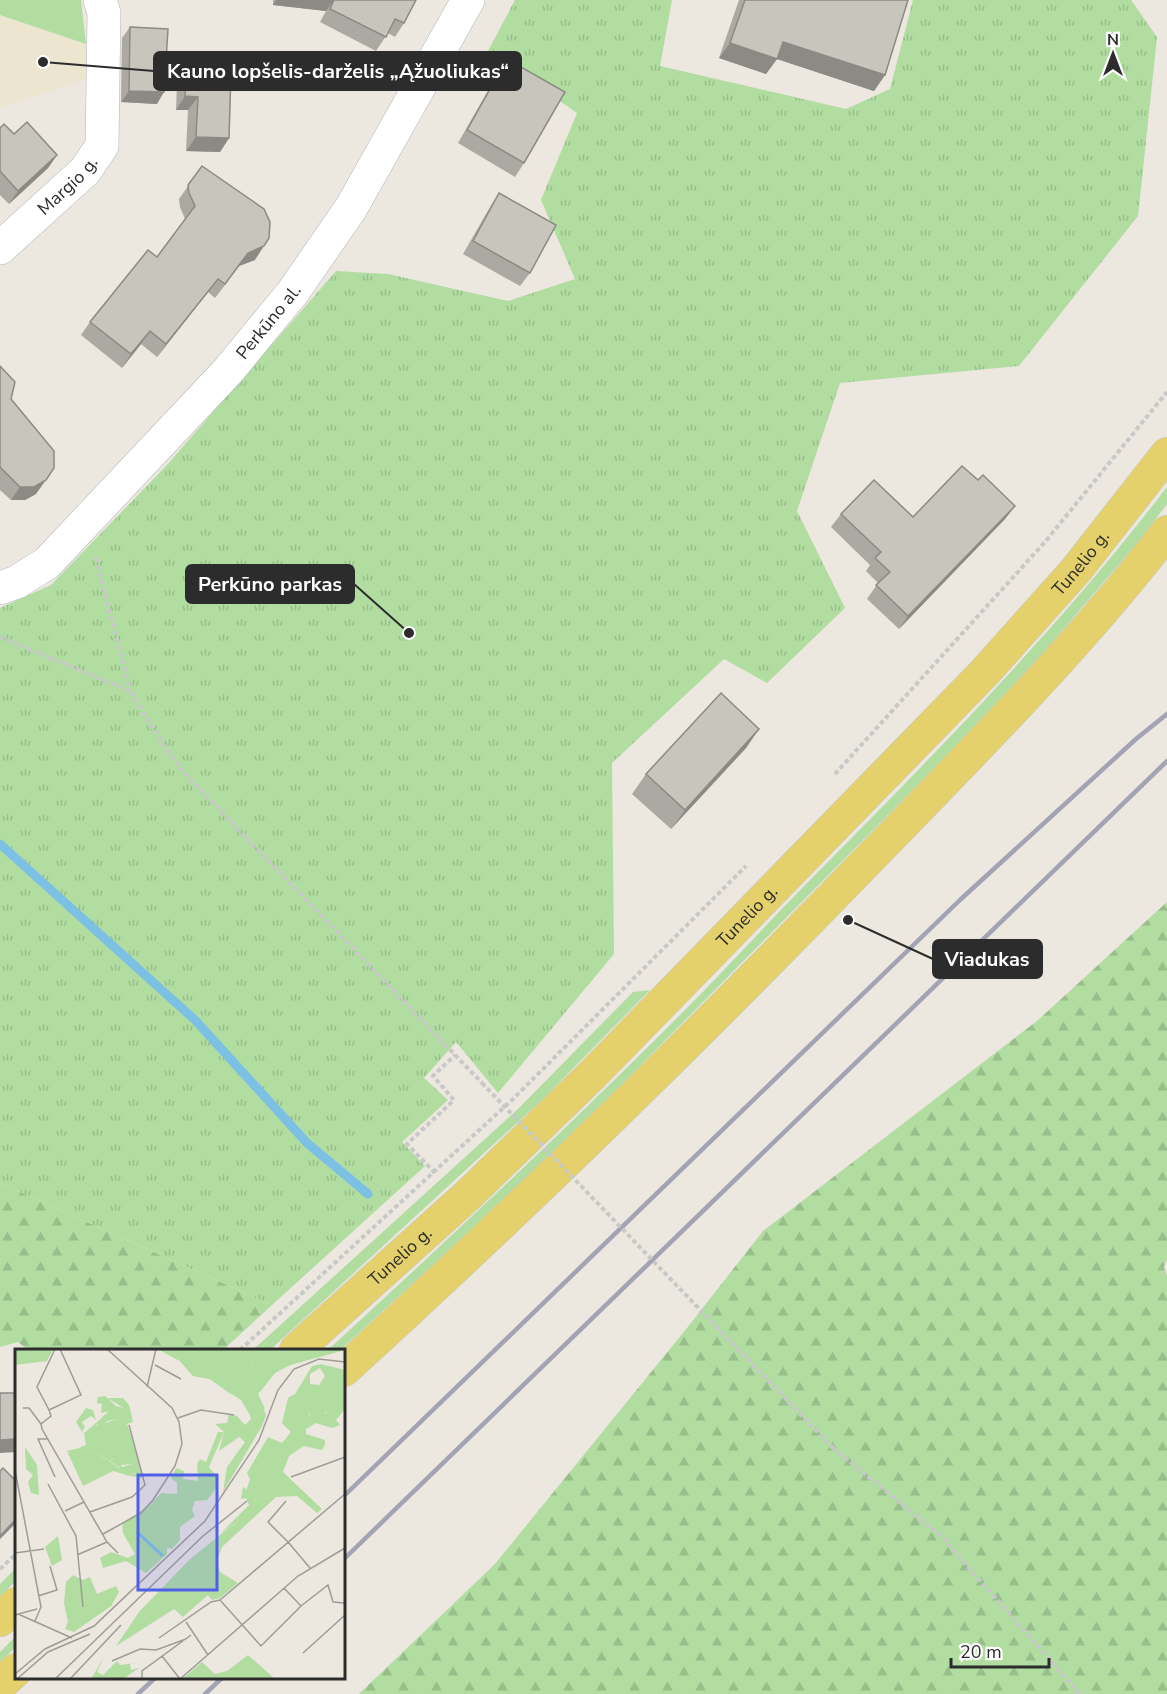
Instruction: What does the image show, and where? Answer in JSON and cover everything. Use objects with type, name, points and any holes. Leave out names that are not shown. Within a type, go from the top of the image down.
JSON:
[{"type":"main road","name":"Tunelio g.","points":[[297,1349],[467,1196],[593,1074],[948,711],[1076,570],[1167,454]]},
{"type":"main road","points":[[345,1369],[488,1238],[617,1115],[764,968],[1020,704],[1145,561],[1167,532]]},
{"type":"main road","points":[[0,1620],[15,1605]]},
{"type":"main road","points":[[0,1685],[15,1671]]},
{"type":"street","name":"Margio g.","points":[[0,248],[85,171],[102,146],[104,13],[100,0]]},
{"type":"street","name":"Perkūno al.","points":[[0,588],[17,582],[47,563],[228,371],[293,292],[351,208],[468,0]]},
{"type":"path","points":[[828,782],[1045,542],[1167,392]]},
{"type":"path","points":[[87,520],[130,691],[169,754],[189,778],[833,1448],[940,1535],[1080,1694]]},
{"type":"path","points":[[0,637],[130,691]]},
{"type":"path","points":[[241,1349],[512,1100],[746,866]]},
{"type":"path","points":[[435,1173],[407,1144],[454,1100],[433,1076],[455,1055]]},
{"type":"path","points":[[0,1569],[15,1555]]},
{"type":"shaded area","points":[[0,15],[86,44],[85,80],[0,108]]},
{"type":"green space","points":[[0,0],[81,0],[86,44],[0,15]]},
{"type":"green space","points":[[515,0],[672,0],[660,66],[846,109],[890,89],[913,0],[1131,0],[1157,37],[1138,216],[1019,366],[840,383],[797,511],[845,608],[767,683],[724,659],[612,763],[614,954],[498,1093],[456,1042],[424,1078],[448,1100],[402,1142],[425,1166],[272,1305],[0,1183],[0,608],[51,585],[167,465],[336,271],[388,274],[508,301],[575,279],[541,200],[577,113],[488,51]]},
{"type":"green space","points":[[1167,487],[1167,504],[1143,536],[1038,659],[950,752],[538,1169],[341,1349],[329,1349],[617,1078],[696,999],[994,690],[1126,539]]},
{"type":"green space","points":[[1167,902],[1167,1260],[1164,1267],[1167,1276],[1167,1694],[359,1694],[495,1564],[763,1231],[1037,1021]]},
{"type":"green space","points":[[650,990],[543,1099],[271,1349],[254,1349],[518,1109],[633,992]]},
{"type":"green space","points":[[0,1183],[272,1305],[224,1349],[27,1349],[18,1342],[0,1347]]},
{"type":"green space","points":[[15,1569],[15,1582],[0,1596],[0,1584]]},
{"type":"green space","points":[[15,1637],[15,1648],[0,1662],[0,1652]]},
{"type":"building","points":[[334,0],[416,0],[404,23],[395,19],[386,37],[330,9]]},
{"type":"building","points":[[745,0],[908,0],[885,75],[783,42],[777,59],[730,43]]},
{"type":"building","points":[[130,27],[168,29],[164,92],[129,91]]},
{"type":"building","points":[[507,59],[565,92],[524,163],[467,130]]},
{"type":"building","points":[[186,70],[231,72],[229,138],[196,137],[198,97],[185,96]]},
{"type":"building","points":[[27,122],[57,155],[18,191],[0,171],[0,128],[4,124],[14,134]]},
{"type":"building","points":[[202,166],[264,209],[270,222],[269,238],[264,246],[248,253],[225,284],[218,279],[166,344],[150,331],[131,354],[90,322],[148,250],[157,257],[195,206],[188,185]]},
{"type":"building","points":[[499,193],[556,225],[530,273],[473,241]]},
{"type":"building","points":[[0,366],[15,382],[11,399],[54,451],[54,468],[46,480],[34,487],[20,487],[0,467]]},
{"type":"building","points":[[962,466],[978,480],[983,475],[1015,506],[908,616],[876,585],[890,572],[875,558],[881,552],[841,514],[874,480],[913,517]]},
{"type":"building","points":[[721,693],[759,729],[685,810],[646,774]]},
{"type":"building","points":[[0,1393],[15,1393],[15,1439],[0,1440]]},
{"type":"building","points":[[3,1468],[15,1480],[15,1520],[0,1536],[0,1471]]},
{"type":"waterway","points":[[0,844],[195,1020],[307,1143],[368,1194]]},
{"type":"railway","points":[[345,1495],[961,899],[1136,739],[1167,714]]},
{"type":"railway","points":[[345,1558],[1167,761]]},
{"type":"railway","points":[[138,1694],[154,1679]]},
{"type":"railway","points":[[205,1694],[221,1679]]},
{"type":"place","name":"Kauno lopšelis-darželis „Ąžuoliukas“","points":[[43,62]]},
{"type":"place","name":"Perkūno parkas","points":[[409,633]]},
{"type":"place","name":"Viadukas","points":[[848,920]]}]
